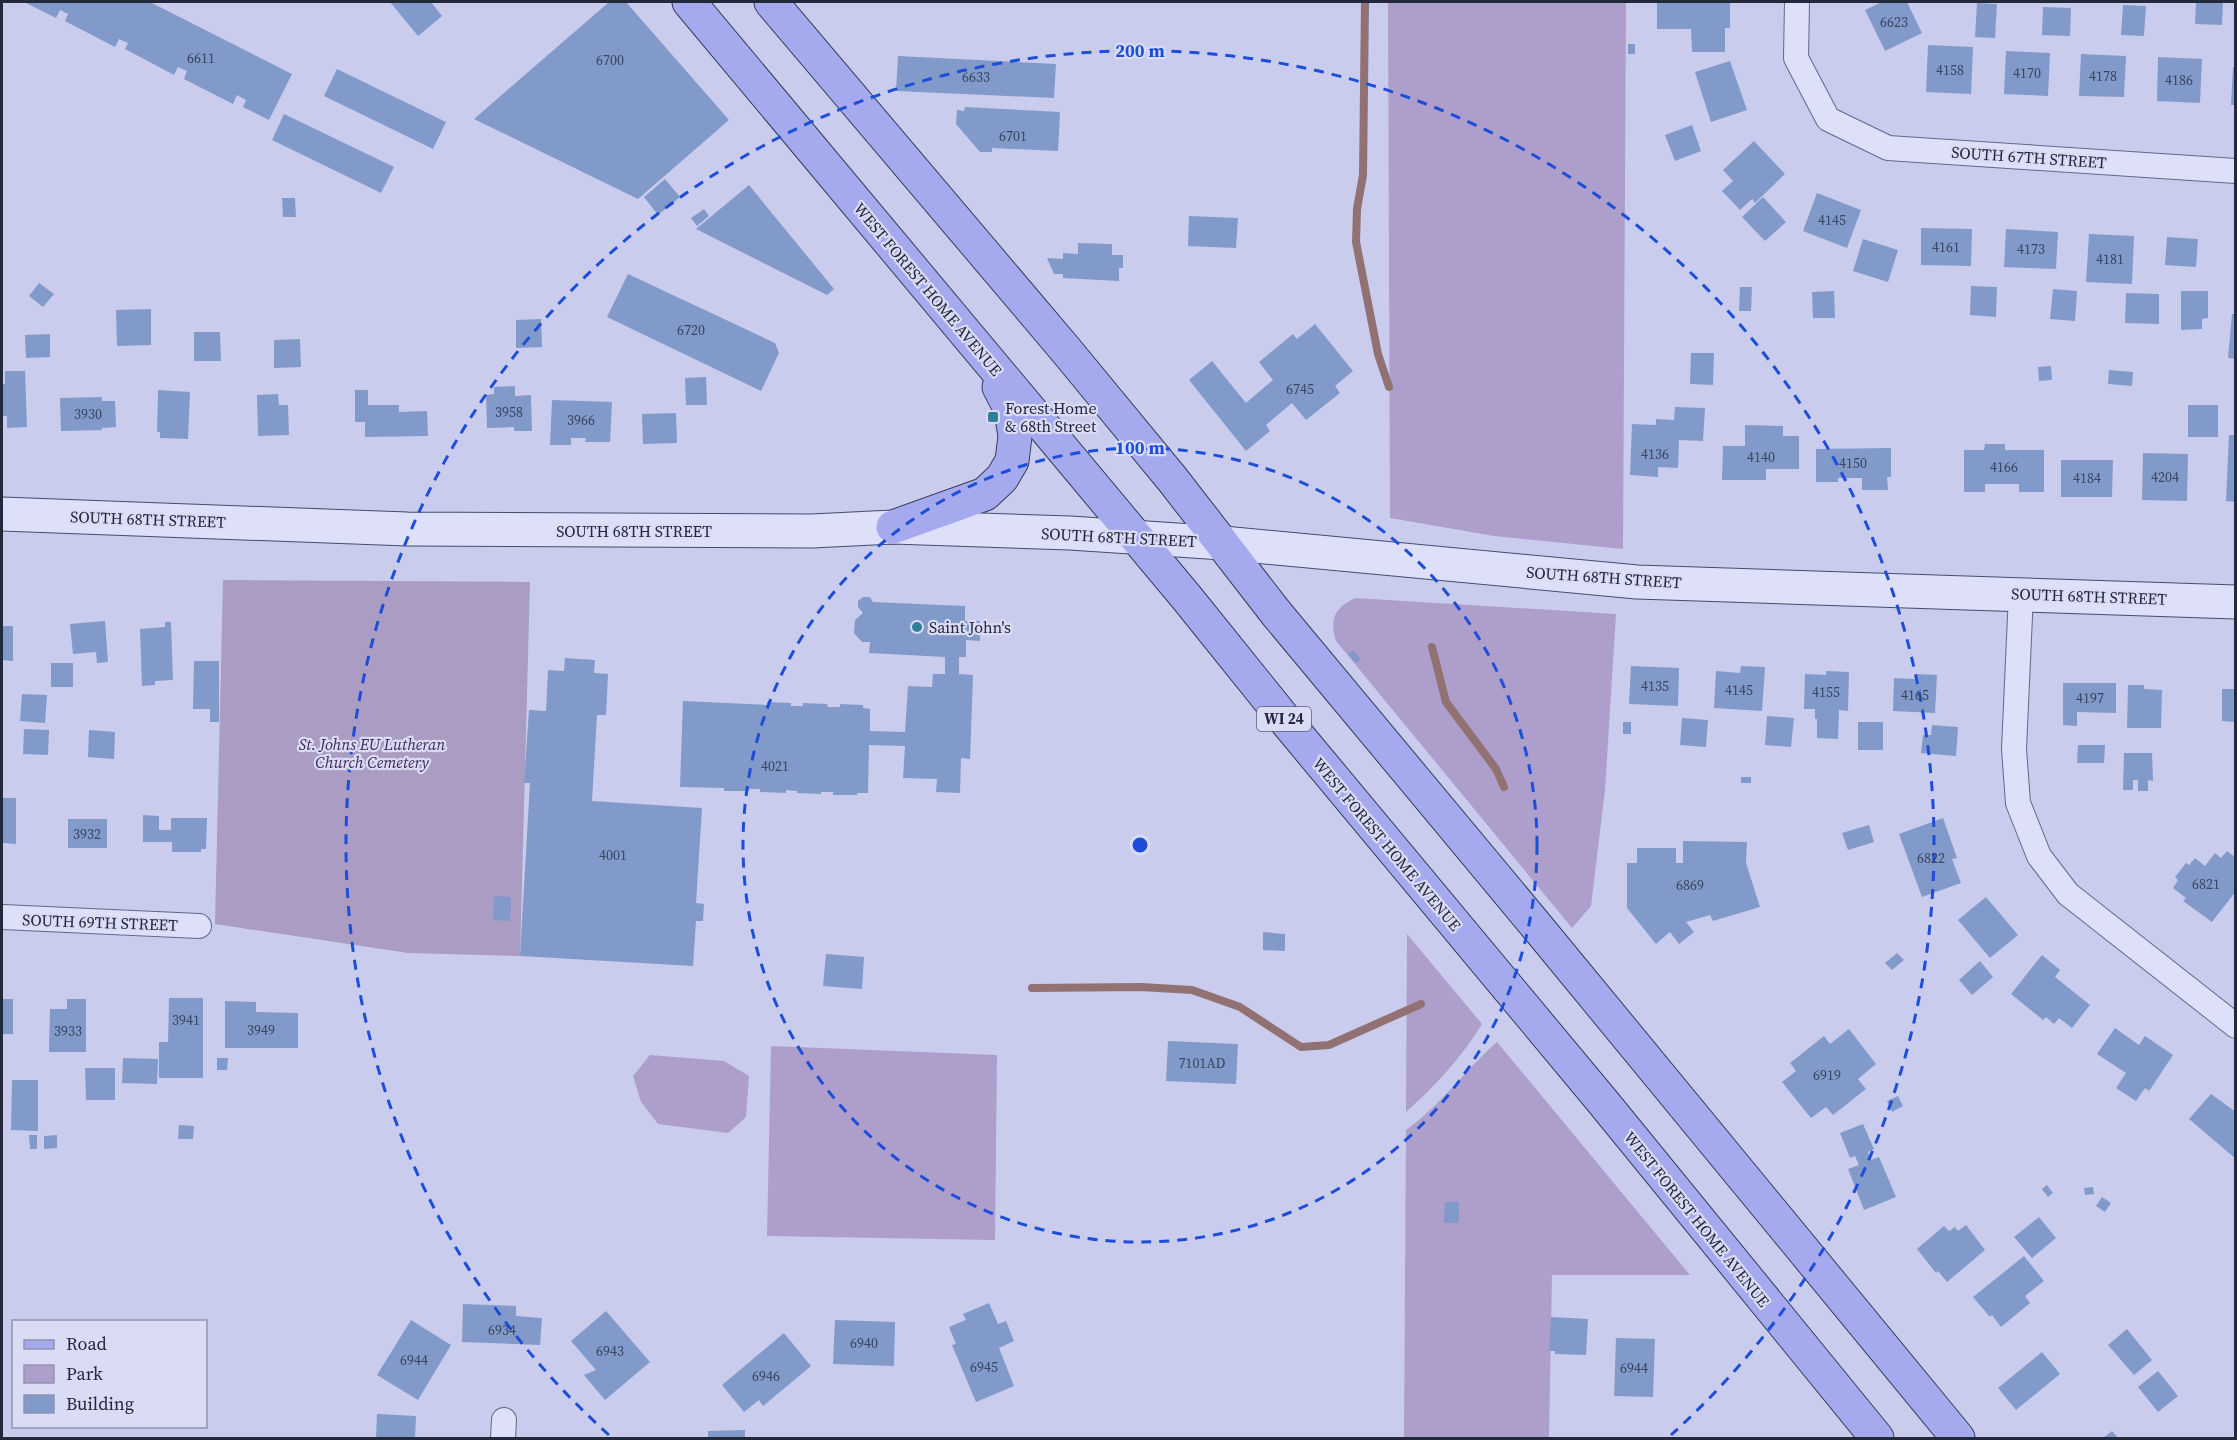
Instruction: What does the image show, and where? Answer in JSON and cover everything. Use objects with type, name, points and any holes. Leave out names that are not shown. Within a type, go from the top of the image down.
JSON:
[{"type":"main road","name":"WEST FOREST HOME AVENUE","points":[[689,2],[1136,537],[1877,1438]]},
{"type":"main road","points":[[771,2],[1065,349],[1223,543],[1276,613],[1958,1438]]},
{"type":"main road","points":[[893,527],[985,494],[1002,478],[1012,461],[1015,436],[1011,410],[983,356]]},
{"type":"street","name":"SOUTH 67TH STREET","points":[[1797,2],[1796,58],[1828,119],[1888,148],[2235,171]]},
{"type":"street","name":"SOUTH 68TH STREET","points":[[2,514],[407,529],[789,531],[893,527],[1223,543],[1637,582],[2235,602]]},
{"type":"street","points":[[2021,594],[2014,749],[2018,803],[2039,856],[2068,894],[2235,1026]]},
{"type":"street","name":"SOUTH 69TH STREET","points":[[2,917],[199,926]]},
{"type":"green space","points":[[1388,2],[1626,2],[1623,549],[1494,536],[1390,518]]},
{"type":"green space","name":"St. Johns EU Lutheran Church Cemetery","points":[[223,580],[530,582],[520,956],[408,953],[215,924]]},
{"type":"green space","points":[[1355,598],[1616,614],[1605,790],[1591,906],[1572,928],[1336,641],[1333,626],[1335,615],[1338,610]]},
{"type":"green space","points":[[1407,934],[1482,1024],[1447,1071],[1406,1112]]},
{"type":"green space","points":[[1497,1042],[1690,1275],[1552,1275],[1549,1438],[1404,1438],[1406,1130],[1430,1110]]},
{"type":"green space","points":[[771,1046],[997,1055],[995,1240],[767,1236]]},
{"type":"green space","points":[[650,1055],[724,1061],[749,1076],[746,1117],[728,1133],[658,1124],[641,1102],[633,1076]]},
{"type":"building","points":[[24,2],[150,2],[292,74],[269,120],[243,107],[246,100],[237,95],[233,104],[184,79],[187,71],[178,67],[174,75],[125,49],[128,43],[119,39],[115,47],[65,21],[68,14],[60,10],[56,18]]},
{"type":"building","points":[[390,2],[431,2],[442,16],[418,36]]},
{"type":"building","points":[[609,2],[626,2],[729,120],[638,199],[474,119]]},
{"type":"building","points":[[1657,2],[1730,2],[1730,28],[1725,28],[1725,52],[1692,52],[1691,29],[1657,29]]},
{"type":"building","points":[[1882,2],[1907,2],[1922,33],[1885,51],[1865,10]]},
{"type":"building","points":[[2196,2],[2223,2],[2222,25],[2195,24]]},
{"type":"building","points":[[1977,3],[1997,4],[1995,38],[1975,37]]},
{"type":"building","points":[[2123,5],[2146,6],[2144,36],[2121,35]]},
{"type":"building","points":[[2043,7],[2071,8],[2070,36],[2042,35]]},
{"type":"building","points":[[1628,44],[1635,44],[1635,54],[1628,54]]},
{"type":"building","points":[[1928,45],[1973,47],[1971,94],[1926,92]]},
{"type":"building","points":[[2006,51],[2050,53],[2048,96],[2004,94]]},
{"type":"building","points":[[2081,54],[2126,56],[2124,97],[2079,96]]},
{"type":"building","points":[[898,56],[1056,64],[1054,98],[896,91]]},
{"type":"building","points":[[2158,57],[2202,59],[2200,103],[2157,101]]},
{"type":"building","points":[[1730,61],[1747,110],[1711,122],[1695,72]]},
{"type":"building","points":[[2233,67],[2236,68],[2236,105],[2231,105]]},
{"type":"building","points":[[337,69],[446,122],[433,149],[324,96]]},
{"type":"building","points":[[965,107],[1060,112],[1058,151],[992,148],[992,152],[980,152],[956,124],[957,110],[964,111]]},
{"type":"building","points":[[284,114],[394,167],[381,193],[272,140]]},
{"type":"building","points":[[1692,125],[1701,151],[1675,161],[1665,135]]},
{"type":"building","points":[[1754,141],[1785,174],[1755,203],[1752,199],[1740,210],[1722,191],[1733,181],[1723,170]]},
{"type":"building","points":[[665,179],[680,197],[658,215],[644,197]]},
{"type":"building","points":[[749,185],[834,289],[827,295],[696,229]]},
{"type":"building","points":[[1817,193],[1861,210],[1847,248],[1803,231]]},
{"type":"building","points":[[1763,197],[1786,222],[1765,241],[1742,217]]},
{"type":"building","points":[[282,198],[295,198],[296,217],[283,217]]},
{"type":"building","points":[[704,209],[709,216],[697,226],[691,218]]},
{"type":"building","points":[[1189,216],[1238,218],[1236,248],[1188,246]]},
{"type":"building","points":[[1921,228],[1972,229],[1971,266],[1921,265]]},
{"type":"building","points":[[2006,229],[2058,232],[2056,269],[2004,267]]},
{"type":"building","points":[[2089,234],[2134,236],[2132,284],[2086,282]]},
{"type":"building","points":[[2167,237],[2198,239],[2196,267],[2165,265]]},
{"type":"building","points":[[1863,239],[1898,250],[1888,282],[1853,271]]},
{"type":"building","points":[[1078,243],[1112,244],[1112,255],[1123,255],[1123,268],[1119,268],[1119,281],[1063,278],[1063,274],[1054,274],[1047,258],[1063,259],[1063,253],[1078,254]]},
{"type":"building","points":[[628,274],[775,343],[779,353],[761,391],[607,317]]},
{"type":"building","points":[[39,283],[54,294],[43,307],[29,296]]},
{"type":"building","points":[[1971,286],[1997,287],[1996,317],[1970,315]]},
{"type":"building","points":[[1740,287],[1752,287],[1751,311],[1739,311]]},
{"type":"building","points":[[2053,289],[2077,291],[2075,321],[2050,319]]},
{"type":"building","points":[[1834,291],[1835,318],[1813,318],[1812,292]]},
{"type":"building","points":[[2181,291],[2208,291],[2208,318],[2202,319],[2202,329],[2181,330]]},
{"type":"building","points":[[2126,293],[2159,294],[2159,324],[2125,323]]},
{"type":"building","points":[[151,309],[151,345],[117,346],[116,310]]},
{"type":"building","points":[[2232,314],[2236,314],[2236,359],[2228,358]]},
{"type":"building","points":[[541,319],[542,347],[516,348],[516,320]]},
{"type":"building","points":[[1315,324],[1353,371],[1335,386],[1340,393],[1306,420],[1292,403],[1266,425],[1270,431],[1246,451],[1189,380],[1212,361],[1246,403],[1273,380],[1259,362],[1293,334],[1297,339]]},
{"type":"building","points":[[194,332],[220,332],[221,361],[194,361]]},
{"type":"building","points":[[50,334],[50,357],[26,358],[25,335]]},
{"type":"building","points":[[300,339],[301,367],[274,368],[274,340]]},
{"type":"building","points":[[1691,353],[1714,353],[1713,385],[1690,384]]},
{"type":"building","points":[[2051,366],[2052,380],[2039,381],[2038,367]]},
{"type":"building","points":[[2109,370],[2133,372],[2132,386],[2108,384]]},
{"type":"building","points":[[5,371],[25,371],[27,427],[7,428],[7,416],[2,416],[2,384],[5,384]]},
{"type":"building","points":[[706,377],[707,405],[686,405],[685,378]]},
{"type":"building","points":[[515,386],[515,396],[531,395],[532,431],[514,431],[514,427],[487,428],[486,395],[494,394],[494,387]]},
{"type":"building","points":[[158,390],[190,392],[188,439],[160,438],[160,432],[157,432]]},
{"type":"building","points":[[355,390],[368,390],[368,405],[399,405],[399,412],[427,411],[428,436],[365,437],[365,422],[355,422]]},
{"type":"building","points":[[278,394],[279,405],[288,405],[289,435],[258,436],[257,395]]},
{"type":"building","points":[[102,397],[102,401],[115,401],[116,427],[102,428],[102,430],[61,431],[60,398]]},
{"type":"building","points":[[552,400],[612,402],[610,442],[585,442],[586,438],[571,438],[571,445],[550,445]]},
{"type":"building","points":[[2188,405],[2218,405],[2218,437],[2188,437]]},
{"type":"building","points":[[1675,407],[1705,408],[1703,441],[1679,440],[1678,468],[1658,467],[1658,477],[1630,475],[1632,424],[1656,425],[1656,419],[1674,420]]},
{"type":"building","points":[[676,413],[677,443],[643,444],[642,414]]},
{"type":"building","points":[[1745,425],[1783,426],[1783,436],[1799,436],[1799,469],[1766,469],[1766,480],[1722,480],[1723,446],[1745,446]]},
{"type":"building","points":[[2229,435],[2236,435],[2236,502],[2226,501]]},
{"type":"building","points":[[1985,444],[2005,444],[2005,450],[2044,450],[2044,492],[2019,492],[2019,484],[1985,484],[1985,492],[1964,492],[1964,450],[1984,450]]},
{"type":"building","points":[[1891,448],[1891,477],[1887,477],[1888,490],[1862,490],[1862,478],[1838,478],[1838,482],[1816,482],[1816,449]]},
{"type":"building","points":[[2143,453],[2188,454],[2187,501],[2142,500]]},
{"type":"building","points":[[2061,460],[2113,460],[2112,497],[2061,497]]},
{"type":"building","points":[[863,597],[870,597],[873,602],[965,606],[965,621],[980,621],[980,641],[966,640],[966,657],[959,657],[959,674],[973,675],[970,759],[961,758],[960,793],[936,792],[937,779],[903,778],[905,746],[869,745],[868,793],[833,795],[833,792],[797,793],[797,791],[786,790],[786,793],[760,792],[760,789],[724,791],[724,788],[680,787],[683,701],[767,705],[767,702],[791,703],[791,706],[803,706],[803,703],[827,704],[828,707],[840,707],[840,704],[863,705],[863,708],[870,709],[870,731],[905,732],[908,686],[932,687],[933,674],[945,674],[945,657],[869,653],[870,642],[862,642],[854,633],[855,620],[863,613],[858,607],[858,601]]},
{"type":"building","points":[[105,621],[108,662],[97,663],[96,652],[73,654],[70,624]]},
{"type":"building","points":[[165,622],[171,622],[173,680],[155,681],[155,685],[142,686],[140,629],[165,627]]},
{"type":"building","points":[[2,626],[13,626],[13,661],[2,660]]},
{"type":"building","points":[[1353,650],[1361,659],[1356,663],[1348,654]]},
{"type":"building","points":[[565,658],[595,660],[594,673],[608,674],[606,715],[597,715],[592,801],[702,808],[696,903],[704,904],[703,921],[696,921],[693,966],[520,956],[530,783],[524,783],[529,710],[546,711],[548,670],[564,671]]},
{"type":"building","points":[[194,661],[219,661],[219,722],[210,722],[210,709],[193,709]]},
{"type":"building","points":[[51,663],[73,663],[73,687],[51,687]]},
{"type":"building","points":[[1631,666],[1679,668],[1678,706],[1629,704]]},
{"type":"building","points":[[1741,666],[1765,667],[1762,711],[1714,708],[1716,671],[1740,673]]},
{"type":"building","points":[[1826,671],[1849,672],[1848,711],[1839,710],[1838,739],[1817,738],[1815,709],[1804,709],[1805,674],[1826,675]]},
{"type":"building","points":[[1916,674],[1937,675],[1935,713],[1893,711],[1894,678],[1916,679]]},
{"type":"building","points":[[2063,683],[2116,683],[2116,713],[2077,712],[2077,726],[2063,725]]},
{"type":"building","points":[[2128,685],[2144,685],[2144,689],[2162,690],[2161,728],[2127,728]]},
{"type":"building","points":[[2222,689],[2236,689],[2236,722],[2222,721]]},
{"type":"building","points":[[22,694],[47,695],[45,723],[20,721]]},
{"type":"building","points":[[1767,716],[1794,718],[1791,747],[1765,745]]},
{"type":"building","points":[[1682,718],[1708,720],[1706,747],[1680,745]]},
{"type":"building","points":[[1623,722],[1631,722],[1631,734],[1623,734]]},
{"type":"building","points":[[1858,722],[1883,722],[1883,750],[1858,750]]},
{"type":"building","points":[[1932,725],[1958,727],[1956,756],[1921,753],[1923,735],[1931,735]]},
{"type":"building","points":[[24,729],[49,730],[48,755],[23,754]]},
{"type":"building","points":[[89,730],[115,732],[114,759],[88,757]]},
{"type":"building","points":[[2078,745],[2105,745],[2104,763],[2077,763]]},
{"type":"building","points":[[2124,753],[2152,753],[2153,781],[2148,780],[2148,791],[2138,791],[2138,780],[2133,780],[2133,790],[2123,790]]},
{"type":"building","points":[[1741,777],[1751,777],[1751,783],[1741,783]]},
{"type":"building","points":[[2,798],[16,798],[16,844],[2,843]]},
{"type":"building","points":[[143,815],[159,816],[159,830],[171,830],[171,818],[207,818],[206,849],[201,849],[201,852],[172,852],[172,842],[143,842]]},
{"type":"building","points":[[1943,818],[1957,858],[1952,859],[1961,883],[1922,897],[1899,834]]},
{"type":"building","points":[[68,819],[107,819],[107,848],[68,848]]},
{"type":"building","points":[[1869,825],[1874,842],[1848,850],[1842,833]]},
{"type":"building","points":[[1683,841],[1747,842],[1746,863],[1760,907],[1713,921],[1710,915],[1686,922],[1694,932],[1679,944],[1670,932],[1656,944],[1627,908],[1627,863],[1637,863],[1637,848],[1676,848],[1676,863],[1683,863]]},
{"type":"building","points":[[2227,851],[2236,858],[2236,891],[2212,922],[2183,901],[2186,898],[2173,888],[2178,880],[2175,877],[2186,863],[2189,865],[2195,858],[2205,866],[2215,853],[2221,858]]},
{"type":"building","points":[[494,896],[511,897],[510,921],[493,920]]},
{"type":"building","points":[[1986,897],[2018,935],[1990,958],[1958,920]]},
{"type":"building","points":[[1263,932],[1285,934],[1285,951],[1263,950]]},
{"type":"building","points":[[1897,953],[1904,960],[1892,970],[1885,963]]},
{"type":"building","points":[[826,954],[864,957],[862,989],[823,986]]},
{"type":"building","points":[[2042,955],[2060,970],[2055,977],[2090,1005],[2072,1028],[2059,1018],[2054,1024],[2046,1017],[2043,1020],[2011,994]]},
{"type":"building","points":[[1980,961],[1993,977],[1972,995],[1959,980]]},
{"type":"building","points":[[169,998],[203,998],[203,1078],[159,1078],[159,1042],[168,1042]]},
{"type":"building","points":[[2,999],[13,999],[13,1034],[2,1034]]},
{"type":"building","points":[[67,999],[86,999],[86,1052],[49,1052],[50,1009],[67,1009]]},
{"type":"building","points":[[225,1001],[256,1002],[256,1012],[298,1013],[298,1048],[225,1048]]},
{"type":"building","points":[[2115,1028],[2139,1045],[2145,1036],[2173,1055],[2149,1091],[2145,1088],[2136,1101],[2116,1088],[2126,1073],[2097,1054]]},
{"type":"building","points":[[1849,1029],[1876,1064],[1858,1079],[1866,1089],[1833,1115],[1826,1107],[1811,1118],[1782,1082],[1796,1071],[1790,1063],[1824,1036],[1830,1044]]},
{"type":"building","points":[[1168,1041],[1238,1044],[1236,1084],[1166,1081]]},
{"type":"building","points":[[123,1058],[158,1059],[157,1084],[122,1083]]},
{"type":"building","points":[[217,1058],[228,1058],[227,1070],[217,1070]]},
{"type":"building","points":[[85,1068],[115,1068],[115,1100],[86,1100]]},
{"type":"building","points":[[12,1080],[38,1080],[38,1131],[11,1130]]},
{"type":"building","points":[[2211,1094],[2236,1112],[2236,1159],[2189,1119]]},
{"type":"building","points":[[1898,1096],[1903,1106],[1892,1112],[1887,1101]]},
{"type":"building","points":[[1863,1124],[1874,1149],[1868,1152],[1871,1160],[1879,1157],[1896,1197],[1864,1210],[1848,1169],[1859,1165],[1855,1156],[1850,1158],[1840,1133]]},
{"type":"building","points":[[179,1125],[194,1126],[193,1139],[178,1139]]},
{"type":"building","points":[[29,1135],[37,1135],[37,1149],[30,1149]]},
{"type":"building","points":[[57,1135],[57,1148],[44,1149],[44,1136]]},
{"type":"building","points":[[2047,1185],[2053,1193],[2048,1197],[2042,1189]]},
{"type":"building","points":[[2093,1187],[2094,1194],[2085,1195],[2084,1188]]},
{"type":"building","points":[[2102,1197],[2111,1203],[2105,1212],[2096,1206]]},
{"type":"building","points":[[1445,1202],[1459,1202],[1459,1223],[1444,1223]]},
{"type":"building","points":[[2039,1217],[2056,1238],[2032,1258],[2014,1237]]},
{"type":"building","points":[[1966,1225],[1985,1250],[1947,1282],[1938,1271],[1936,1273],[1917,1249],[1944,1226],[1949,1231],[1955,1227],[1958,1231]]},
{"type":"building","points":[[2024,1256],[2044,1281],[2025,1296],[2030,1303],[2001,1327],[1973,1297]]},
{"type":"building","points":[[989,1303],[998,1324],[1006,1321],[1014,1341],[999,1348],[1014,1386],[976,1402],[952,1345],[956,1344],[949,1327],[966,1320],[963,1314]]},
{"type":"building","points":[[463,1304],[516,1306],[516,1316],[542,1318],[540,1345],[462,1342]]},
{"type":"building","points":[[606,1311],[650,1362],[605,1400],[584,1375],[596,1370],[571,1341]]},
{"type":"building","points":[[1551,1317],[1588,1319],[1586,1355],[1555,1354],[1555,1351],[1549,1351]]},
{"type":"building","points":[[411,1320],[451,1345],[418,1400],[377,1375]]},
{"type":"building","points":[[835,1320],[895,1322],[894,1366],[833,1364]]},
{"type":"building","points":[[2127,1329],[2152,1360],[2134,1375],[2108,1345]]},
{"type":"building","points":[[784,1333],[811,1366],[763,1406],[759,1400],[744,1412],[722,1385]]},
{"type":"building","points":[[1616,1338],[1655,1339],[1653,1397],[1614,1396]]},
{"type":"building","points":[[2042,1352],[2060,1374],[2016,1410],[1998,1388]]},
{"type":"building","points":[[2158,1371],[2178,1396],[2158,1412],[2138,1387]]},
{"type":"building","points":[[377,1414],[416,1416],[415,1438],[376,1438]]},
{"type":"building","points":[[745,1430],[745,1438],[708,1438],[708,1431]]},
{"type":"building","points":[[2112,1431],[2118,1438],[2103,1438]]},
{"type":"waterway","points":[[1365,2],[1363,175],[1357,209],[1356,242],[1378,354],[1389,387]]},
{"type":"waterway","points":[[1432,647],[1446,702],[1496,769],[1504,787]]},
{"type":"waterway","points":[[1032,988],[1141,987],[1192,990],[1240,1007],[1301,1047],[1329,1045],[1421,1004]]},
{"type":"place","name":"Forest Home & 68th Street","points":[[993,417]]},
{"type":"place","name":"Saint John's","points":[[917,627]]}]
